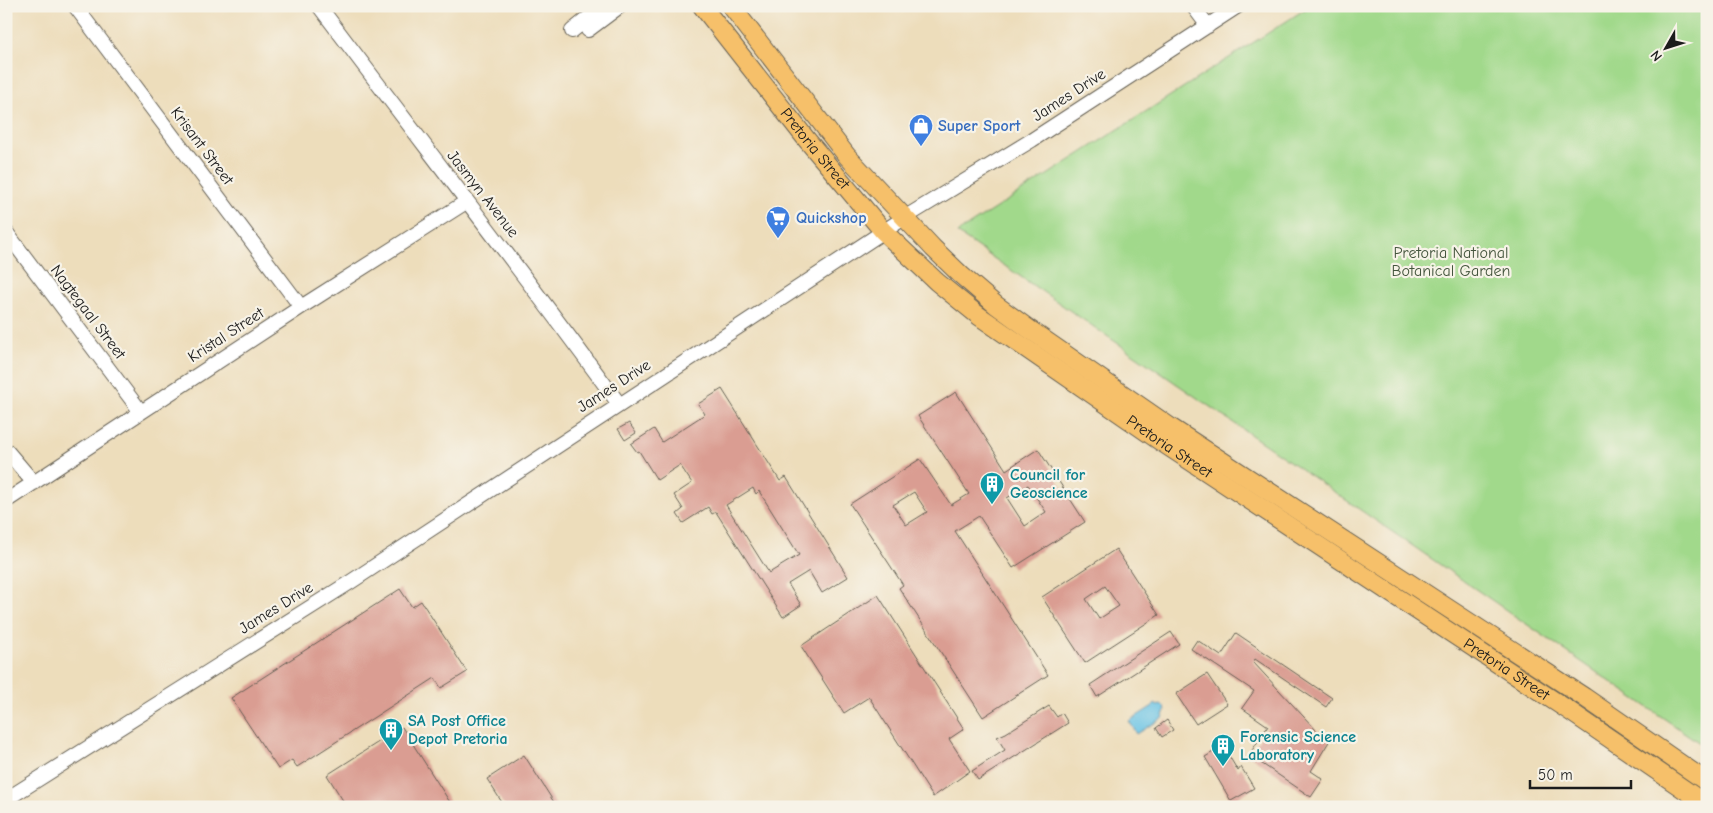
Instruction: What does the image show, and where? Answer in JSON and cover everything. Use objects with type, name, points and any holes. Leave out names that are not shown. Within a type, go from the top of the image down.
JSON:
[{"type":"main road","name":"Pretoria Street","points":[[702,6],[807,140],[883,231],[936,282],[979,316],[1160,441],[1571,712],[1707,805]]},
{"type":"main road","name":"Pretoria Street","points":[[730,6],[847,156],[904,218],[961,275],[1029,329],[1170,427],[1584,696],[1707,782]]},
{"type":"street","name":"Krisant Street","points":[[76,6],[301,307]]},
{"type":"street","name":"Jasmyn Avenue","points":[[319,6],[466,202],[541,298],[619,404]]},
{"type":"street","points":[[572,31],[603,6]]},
{"type":"street","points":[[588,30],[620,6]]},
{"type":"street","points":[[1193,6],[1208,26]]},
{"type":"street","name":"James Drive","points":[[8,796],[352,580],[883,231],[1032,140],[1238,6]]},
{"type":"street","name":"Kristal Street","points":[[6,501],[301,307],[466,202]]},
{"type":"street","name":"Nagtegaal Street","points":[[6,232],[141,412]]},
{"type":"street","points":[[6,450],[34,483]]},
{"type":"green space","name":"Pretoria National Botanical Garden","points":[[1310,6],[1707,6],[1707,748],[957,233]]},
{"type":"water","points":[[1156,704],[1157,706],[1165,707],[1164,717],[1137,734],[1129,721]]},
{"type":"building","points":[[722,389],[780,481],[786,477],[848,577],[822,593],[809,571],[788,584],[801,605],[783,617],[716,512],[712,514],[708,507],[683,523],[677,514],[683,509],[674,495],[692,483],[680,465],[657,480],[639,451],[637,452],[631,444],[654,429],[662,442],[705,414],[698,404]],"holes":[[[753,488],[756,494],[759,491],[799,555],[769,573],[726,505]]]},
{"type":"building","points":[[956,392],[1006,470],[1038,449],[1085,522],[1013,568],[979,516],[955,531],[1048,675],[983,717],[899,588],[903,585],[850,504],[920,459],[951,505],[969,494],[918,416]],"holes":[[[1028,485],[1046,512],[1025,526],[1007,498]],[[914,492],[927,512],[906,525],[893,505]]]},
{"type":"building","points":[[629,423],[636,433],[625,440],[618,429]]},
{"type":"building","points":[[1116,549],[1159,615],[1085,663],[1042,597]],"holes":[[[1105,586],[1119,606],[1099,619],[1086,599]]]},
{"type":"building","points":[[400,589],[412,607],[421,601],[467,672],[441,688],[435,678],[297,767],[292,760],[278,769],[231,698]]},
{"type":"building","points":[[878,595],[964,729],[949,739],[970,771],[933,797],[869,697],[844,713],[801,646]]},
{"type":"building","points":[[1171,632],[1179,644],[1097,697],[1090,685]]},
{"type":"building","points":[[1236,633],[1332,698],[1326,707],[1255,659],[1253,662],[1316,730],[1330,740],[1311,771],[1323,779],[1311,797],[1249,755],[1268,726],[1242,708],[1254,691],[1191,649],[1197,640],[1221,656]]},
{"type":"building","points":[[1207,674],[1227,704],[1196,724],[1176,694]]},
{"type":"building","points":[[1049,706],[1057,717],[1062,713],[1068,723],[978,780],[972,771],[1005,750],[997,737]]},
{"type":"building","points":[[1167,720],[1173,730],[1162,737],[1156,728]]},
{"type":"building","name":"SA Post Office Depot Pretoria","points":[[402,727],[453,807],[347,807],[327,775]]},
{"type":"building","name":"Forensic Science Laboratory","points":[[1223,746],[1238,771],[1241,767],[1254,788],[1231,801],[1205,757]]},
{"type":"building","points":[[524,755],[557,807],[505,807],[487,779]]},
{"type":"place","name":"Super Sport","points":[[921,147]]},
{"type":"place","name":"Quickshop","points":[[778,239]]},
{"type":"place","name":"Council for Geoscience","points":[[992,505]]},
{"type":"place","name":"SA Post Office Depot Pretoria","points":[[391,751]]},
{"type":"place","name":"Forensic Science Laboratory","points":[[1223,767]]}]
